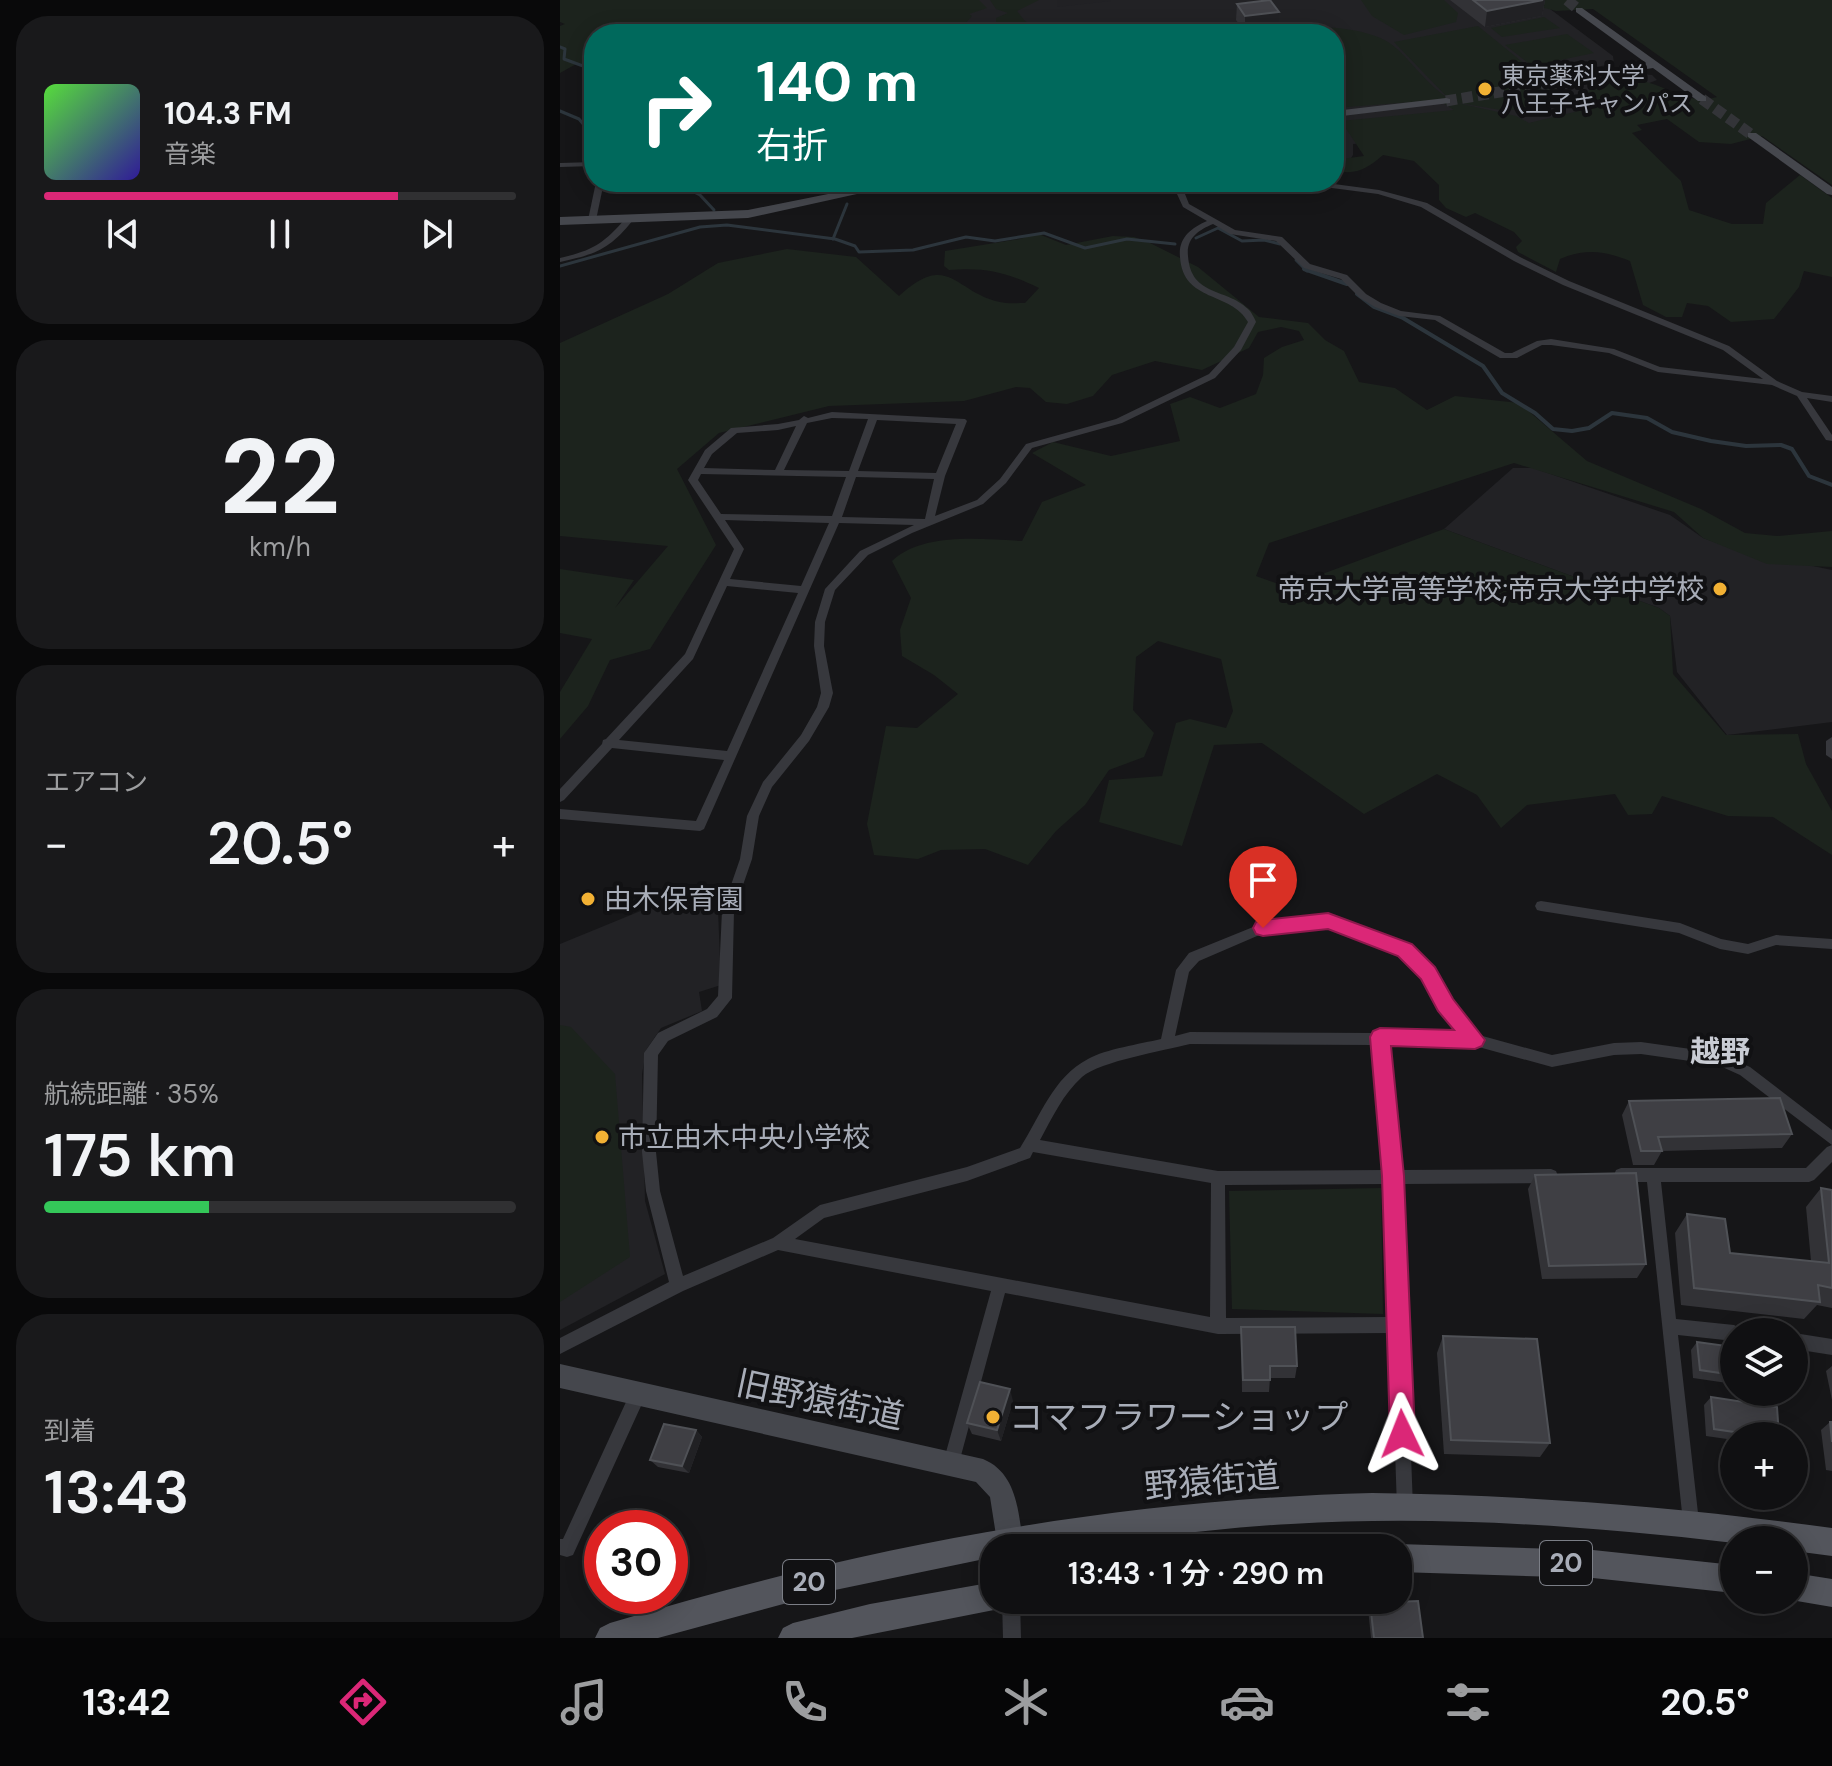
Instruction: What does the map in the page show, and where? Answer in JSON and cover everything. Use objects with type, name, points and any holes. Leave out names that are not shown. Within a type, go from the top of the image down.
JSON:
[{"type":"main road","name":"野猿街道","points":[[1080,1534],[1218,1514],[1405,1508],[1551,1511],[1691,1522],[1832,1542]]},
{"type":"main road","name":"野猿街道","points":[[610,1638],[787,1587],[980,1550]]},
{"type":"main road","name":"20","points":[[1412,1558],[1593,1564],[1720,1578]]},
{"type":"main road","points":[[1808,1589],[1832,1593]]},
{"type":"main road","name":"20","points":[[793,1638],[870,1619],[980,1599]]},
{"type":"street","points":[[1579,10],[1702,99]]},
{"type":"street","points":[[1571,80],[1654,65]]},
{"type":"street","points":[[1344,113],[1446,101]]},
{"type":"street","points":[[1752,135],[1831,192]]},
{"type":"street","points":[[560,165],[584,164]]},
{"type":"street","points":[[1344,188],[1379,192],[1424,205],[1517,259],[1566,283],[1726,348],[1774,383],[1800,394],[1832,399]]},
{"type":"street","points":[[592,220],[598,192]]},
{"type":"street","points":[[560,221],[748,214],[856,192]]},
{"type":"street","points":[[1182,192],[1186,205],[1213,221],[1242,235],[1279,239],[1307,266],[1344,277],[1378,305],[1399,313],[1437,318],[1503,356],[1514,356],[1533,345],[1551,342],[1611,351],[1658,369],[1774,383]]},
{"type":"street","points":[[560,260],[604,248],[629,220]]},
{"type":"street","points":[[678,1286],[653,1191],[649,1152],[651,1053],[663,1037],[712,1013],[725,998],[728,911],[746,859],[753,816],[767,785],[805,738],[823,707],[827,693],[819,646],[820,622],[830,589],[864,553],[980,502],[1003,481],[1029,446],[1119,421],[1188,389],[1223,367],[1252,322],[1251,315],[1242,307],[1216,299],[1199,287],[1186,271],[1182,260],[1183,245],[1190,234],[1213,221]]},
{"type":"street","points":[[1800,394],[1829,438],[1832,438]]},
{"type":"street","points":[[560,797],[689,656],[739,549],[693,480],[708,452],[734,430],[778,427],[832,415],[962,421],[940,476],[929,522]]},
{"type":"street","points":[[560,814],[700,826],[835,521],[873,418]]},
{"type":"street","points":[[779,471],[804,419]]},
{"type":"street","points":[[697,471],[940,476]]},
{"type":"street","points":[[719,517],[929,522]]},
{"type":"street","points":[[724,582],[804,590]]},
{"type":"street","points":[[1832,741],[1832,755]]},
{"type":"street","points":[[607,743],[729,756]]},
{"type":"street","points":[[1541,906],[1680,928],[1720,944],[1748,949],[1776,940],[1832,944]]},
{"type":"street","points":[[1167,1043],[1183,970],[1194,957],[1263,928],[1328,921],[1405,950],[1428,973],[1446,1005],[1475,1040]]},
{"type":"street","points":[[1380,1037],[1393,1176],[1405,1508]]},
{"type":"street","points":[[560,1346],[678,1286],[778,1243],[820,1212],[967,1174],[1025,1153],[1061,1090],[1078,1072],[1094,1062],[1190,1038],[1475,1040],[1552,1061],[1614,1049],[1641,1048],[1719,1059],[1745,1071],[1832,1138]]},
{"type":"street","points":[[1030,1145],[1218,1178],[1561,1176]]},
{"type":"street","points":[[1607,1175],[1809,1175],[1832,1152]]},
{"type":"street","points":[[1653,1175],[1691,1522]]},
{"type":"street","points":[[1218,1178],[1218,1326]]},
{"type":"street","points":[[778,1243],[1218,1326],[1399,1325]]},
{"type":"street","points":[[951,1463],[1000,1284]]},
{"type":"street","points":[[1669,1326],[1720,1331]]},
{"type":"street","points":[[1808,1343],[1832,1347]]},
{"type":"street","name":"旧野猿街道","points":[[560,1376],[983,1471],[1002,1491],[1009,1534]]},
{"type":"street","points":[[560,1547],[567,1549],[638,1395]]},
{"type":"street","points":[[1011,1614],[1012,1638]]},
{"type":"shaded area","points":[[560,0],[979,0],[987,8],[969,14],[972,16],[965,24],[584,24],[584,64],[578,63],[560,73],[560,26],[565,24],[560,22]]},
{"type":"shaded area","name":"東京薬科大学 八王子キャンパス","points":[[614,0],[1538,0],[1613,56],[1614,64],[1558,73],[1572,85],[1640,74],[1652,75],[1657,80],[1626,92],[1614,108],[1469,134],[1353,144],[1353,155],[1344,169],[1344,24],[600,24]]},
{"type":"shaded area","points":[[990,0],[1039,0],[1017,11],[1029,24],[996,24],[996,18],[1008,13],[996,9]]},
{"type":"shaded area","points":[[1361,0],[1444,0],[1458,13],[1456,22],[1404,35],[1372,16]]},
{"type":"shaded area","points":[[1535,0],[1832,0],[1832,185],[1762,136],[1731,144],[1699,142],[1667,119],[1637,125],[1642,130],[1632,133],[1681,181],[1689,210],[1732,224],[1763,224],[1766,203],[1800,175],[1832,198],[1832,277],[1804,271],[1799,287],[1774,319],[1731,322],[1708,306],[1687,303],[1682,317],[1666,317],[1643,305],[1630,261],[1587,252],[1560,259],[1556,272],[1518,252],[1516,247],[1522,241],[1514,232],[1475,213],[1466,217],[1446,208],[1439,200],[1439,185],[1414,161],[1383,155],[1360,170],[1344,171],[1344,159],[1364,156],[1344,121],[1454,110],[1438,100],[1344,107],[1344,29],[1363,32],[1388,42],[1448,98],[1394,42],[1478,26],[1568,99],[1507,111],[1453,102],[1516,116],[1529,123],[1591,108],[1587,94],[1591,87],[1624,81],[1643,81],[1696,99],[1717,97],[1593,9],[1556,11],[1537,6]]},
{"type":"shaded area","points":[[1544,17],[1560,28],[1502,37],[1491,28]]},
{"type":"shaded area","points":[[1567,34],[1594,53],[1532,66],[1505,45]]},
{"type":"shaded area","points":[[1036,233],[1066,245],[1113,236],[1134,237],[1150,243],[1198,267],[1259,317],[1308,323],[1325,340],[1344,351],[1359,382],[1395,388],[1427,410],[1455,396],[1519,403],[1587,461],[1701,509],[1745,533],[1777,536],[1832,531],[1832,567],[1767,564],[1703,538],[1674,512],[1514,463],[1269,543],[1256,576],[1287,587],[1444,529],[1659,608],[1670,616],[1673,674],[1726,735],[1798,734],[1806,764],[1832,811],[1832,855],[1773,817],[1728,816],[1662,796],[1652,814],[1628,815],[1615,794],[1527,805],[1501,828],[1477,795],[1437,774],[1364,814],[1262,743],[1214,745],[1182,846],[1099,822],[1109,780],[1162,776],[1176,723],[1190,719],[1226,728],[1233,711],[1221,659],[1158,641],[1136,657],[1133,710],[1154,733],[1144,757],[1109,770],[1085,805],[1056,831],[1028,865],[985,849],[941,850],[918,859],[874,855],[867,824],[886,726],[917,728],[958,694],[902,656],[900,630],[911,598],[892,561],[920,545],[936,541],[1022,541],[1042,502],[1086,485],[1032,453],[1053,442],[1111,456],[1180,441],[1170,404],[1190,397],[1220,408],[1256,394],[1263,375],[1264,358],[1282,347],[1304,340],[1299,331],[1281,327],[1258,332],[1249,348],[1202,370],[1155,361],[1112,375],[1093,396],[1067,404],[1046,402],[1030,388],[1016,387],[964,401],[829,406],[719,433],[677,469],[716,545],[650,649],[610,660],[588,706],[560,739],[560,692],[592,639],[560,633],[560,569],[634,580],[615,608],[668,546],[560,536],[560,343],[668,294],[718,263],[787,249],[856,257],[899,296],[929,276],[941,275],[1003,303],[1025,303],[1039,288],[995,272],[949,270],[944,266],[945,251],[1020,239]]},
{"type":"shaded area","name":"帝京大学高等学校;帝京大学中学校","points":[[1513,468],[1533,468],[1670,515],[1703,538],[1741,551],[1832,570],[1832,722],[1727,735],[1677,672],[1670,616],[1659,608],[1444,529]]},
{"type":"shaded area","name":"市立由木中央小学校","points":[[729,892],[718,910],[721,985],[699,992],[702,1011],[661,1028],[646,1050],[642,1074],[645,1201],[665,1274],[560,1330],[560,944],[660,903]]},
{"type":"shaded area","points":[[560,1025],[571,1027],[615,1074],[630,1257],[560,1302]]},
{"type":"shaded area","points":[[1381,1188],[1383,1314],[1232,1309],[1229,1191]]},
{"type":"building","points":[[1270,0],[1279,12],[1245,16],[1237,4]]},
{"type":"building","points":[[1473,0],[1543,0],[1487,11]]},
{"type":"building","points":[[1780,1098],[1792,1134],[1658,1137],[1662,1151],[1641,1151],[1629,1101]]},
{"type":"building","points":[[1636,1173],[1646,1264],[1549,1266],[1535,1175]]},
{"type":"building","points":[[1821,1188],[1832,1190],[1832,1288],[1818,1285],[1820,1302],[1694,1288],[1687,1214],[1725,1219],[1730,1253],[1829,1263]]},
{"type":"building","points":[[1241,1327],[1295,1327],[1297,1366],[1270,1366],[1270,1380],[1243,1380]]},
{"type":"building","points":[[1443,1336],[1537,1339],[1550,1443],[1451,1440]]},
{"type":"building","points":[[1697,1342],[1720,1345],[1720,1373],[1700,1370]]},
{"type":"building","points":[[980,1382],[1010,1389],[997,1430],[967,1423]]},
{"type":"building","points":[[1711,1397],[1720,1398],[1720,1406],[1777,1407],[1778,1422],[1720,1422],[1720,1430],[1714,1429]]},
{"type":"building","points":[[664,1424],[696,1430],[682,1466],[650,1460]]},
{"type":"building","points":[[1412,1601],[1418,1601],[1423,1638],[1374,1638],[1371,1614],[1412,1614]]},
{"type":"waterway","points":[[560,47],[565,49],[564,59],[584,66]]},
{"type":"waterway","points":[[560,111],[579,119],[584,125]]},
{"type":"waterway","points":[[694,192],[714,210]]},
{"type":"waterway","points":[[833,239],[847,204]]},
{"type":"waterway","points":[[560,266],[700,227],[727,225],[833,239]]},
{"type":"waterway","points":[[1196,238],[1218,228],[1242,241],[1264,240],[1280,244]]},
{"type":"waterway","points":[[833,239],[855,246],[859,252],[913,250],[966,237],[995,241],[1044,233],[1085,248],[1127,239],[1175,244]]},
{"type":"waterway","points":[[1296,260],[1306,270]]},
{"type":"waterway","points":[[1306,270],[1347,284]]},
{"type":"waterway","points":[[1357,294],[1374,307],[1403,318],[1483,366],[1502,393],[1535,413],[1553,429],[1572,431],[1589,428],[1612,413],[1647,418],[1672,432],[1711,441],[1746,446],[1781,445],[1792,449],[1809,476],[1832,485]]},
{"type":"tunnel","points":[[1567,0],[1579,10]]},
{"type":"tunnel","points":[[1446,101],[1571,80]]},
{"type":"tunnel","points":[[1702,99],[1752,135]]},
{"type":"place","name":"東京薬科大学 八王子キャンパス","points":[[1485,89]]},
{"type":"place","name":"帝京大学高等学校;帝京大学中学校","points":[[1720,589]]},
{"type":"place","name":"由木保育園","points":[[588,899]]},
{"type":"place","name":"市立由木中央小学校","points":[[602,1137]]},
{"type":"place","name":"コマフラワーショップ","points":[[993,1417]]},
{"type":"district","name":"越野","points":[[1720,1051]]},
{"type":"route","points":[[1263,928],[1328,921],[1405,950],[1428,973],[1446,1005],[1475,1040],[1380,1037],[1393,1176],[1402,1434]]}]
